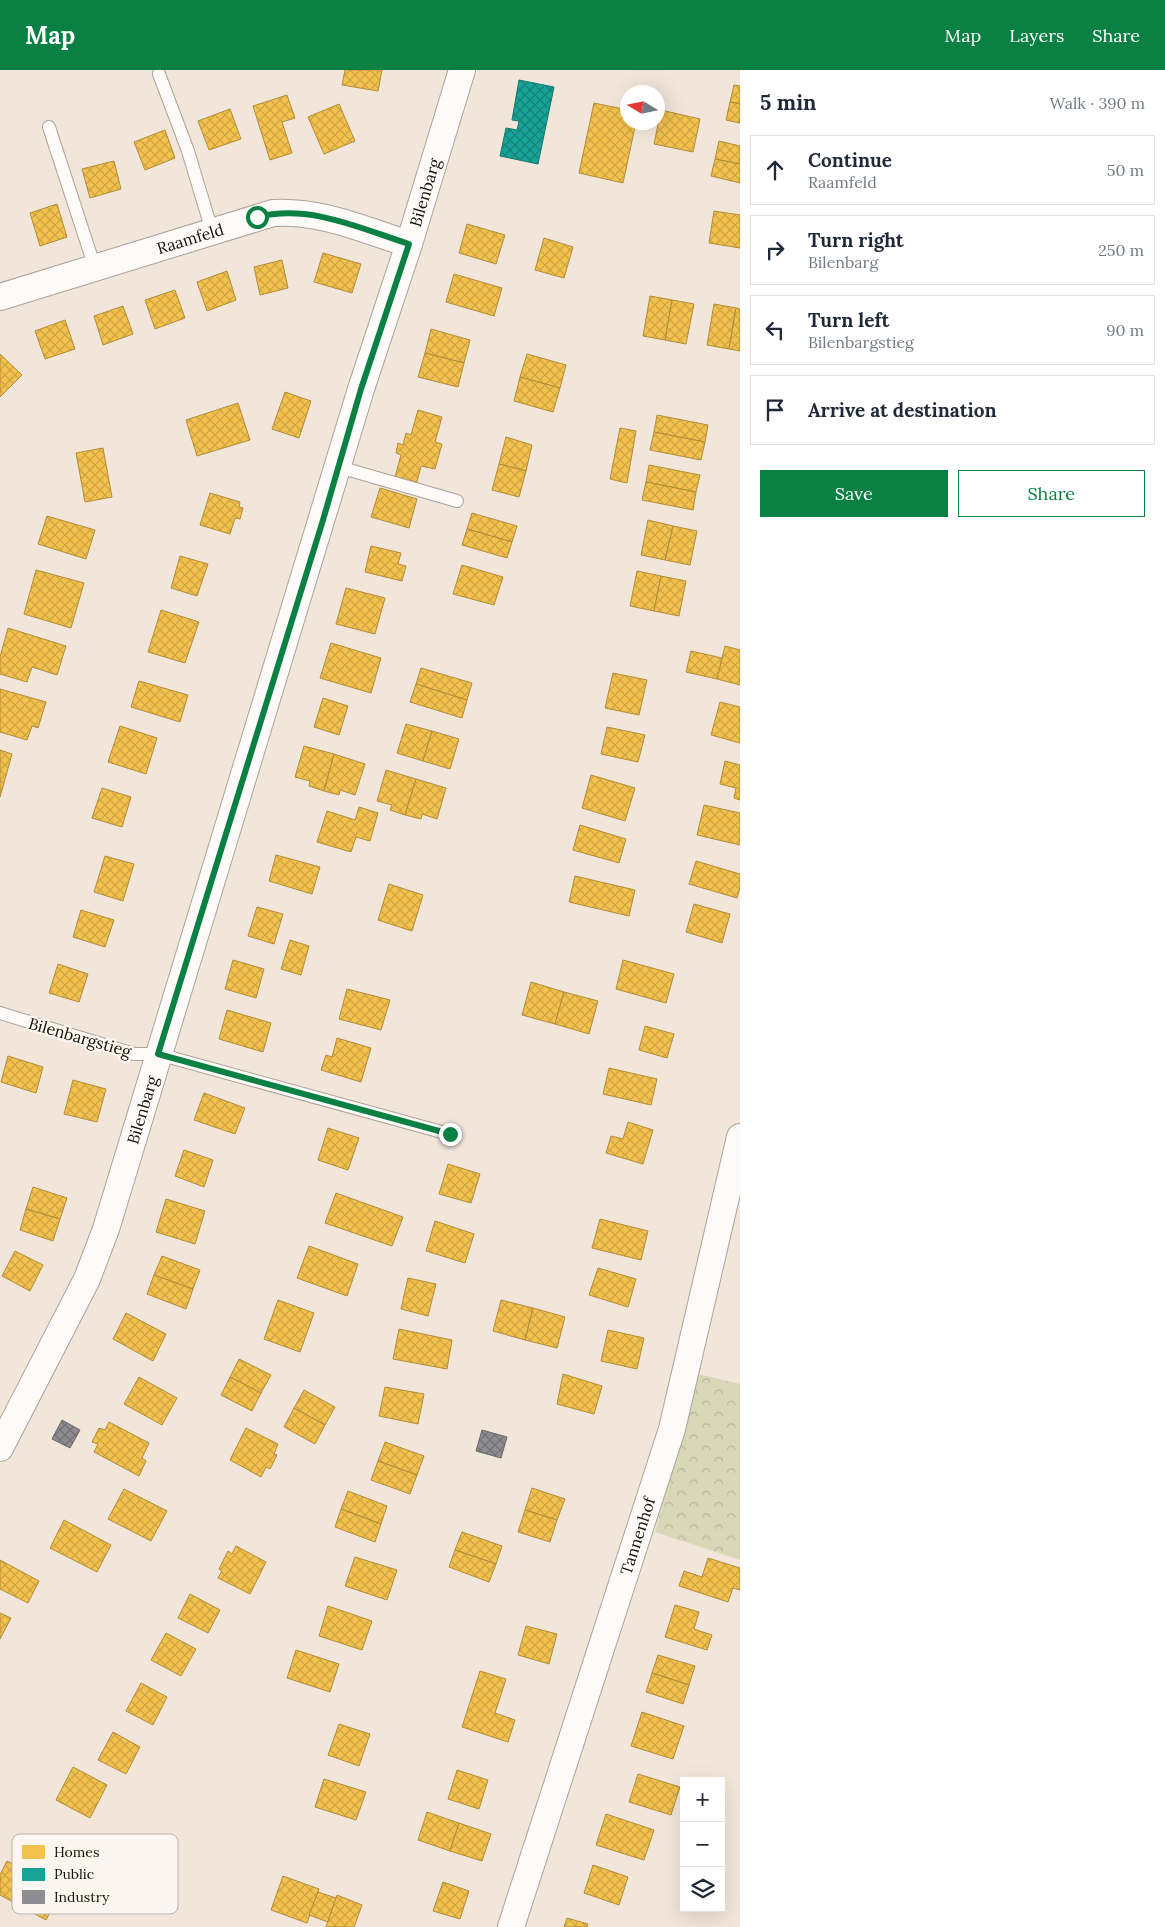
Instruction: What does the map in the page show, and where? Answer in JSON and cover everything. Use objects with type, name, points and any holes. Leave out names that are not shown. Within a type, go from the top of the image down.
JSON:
[{"type":"street","name":"Bilenbarg","points":[[0,1448],[87,1280],[106,1230],[366,374],[409,244],[462,70]]},
{"type":"street","name":"Raamfeld","points":[[0,297],[273,213],[304,213],[341,221],[409,244]]},
{"type":"street","name":"Tannenhof","points":[[511,1927],[672,1429],[740,1137]]},
{"type":"lane","points":[[160,74],[188,151],[212,231]]},
{"type":"lane","points":[[49,127],[95,268]]},
{"type":"lane","points":[[339,467],[457,501]]},
{"type":"lane","name":"Bilenbargstieg","points":[[0,1013],[134,1054],[158,1054],[450,1134]]},
{"type":"green space","points":[[698,1374],[740,1384],[740,1560],[655,1532]]},
{"type":"building: Homes","points":[[345,70],[382,70],[378,91],[342,85]]},
{"type":"building: Homes","points":[[734,85],[740,86],[740,104],[730,102]]},
{"type":"building: Homes","points":[[287,95],[295,118],[282,122],[292,153],[270,160],[253,106]]},
{"type":"building: Homes","points":[[730,102],[740,104],[740,123],[726,120]]},
{"type":"building: Homes","points":[[594,103],[620,108],[620,130],[634,130],[623,183],[579,173]]},
{"type":"building: Homes","points":[[339,104],[355,141],[324,154],[308,117]]},
{"type":"building: Homes","points":[[230,109],[241,139],[209,150],[198,121]]},
{"type":"building: Homes","points":[[665,111],[700,119],[693,152],[654,144],[657,130],[665,130]]},
{"type":"building: Homes","points":[[165,130],[175,158],[145,170],[134,142]]},
{"type":"building: Homes","points":[[719,141],[740,146],[740,164],[715,159]]},
{"type":"building: Homes","points":[[715,159],[740,164],[740,183],[711,176]]},
{"type":"building: Homes","points":[[114,161],[121,189],[90,198],[82,169]]},
{"type":"building: Homes","points":[[57,204],[67,237],[40,246],[30,213]]},
{"type":"building: Homes","points":[[714,211],[740,215],[740,248],[709,243]]},
{"type":"building: Homes","points":[[467,224],[505,235],[496,264],[459,253]]},
{"type":"building: Homes","points":[[544,238],[573,247],[564,278],[535,270]]},
{"type":"building: Homes","points":[[323,253],[361,264],[352,293],[314,282]]},
{"type":"building: Homes","points":[[282,260],[288,288],[260,295],[254,267]]},
{"type":"building: Homes","points":[[227,271],[236,300],[207,311],[197,282]]},
{"type":"building: Homes","points":[[454,274],[502,288],[494,316],[446,302]]},
{"type":"building: Homes","points":[[175,290],[185,318],[155,329],[145,300]]},
{"type":"building: Homes","points":[[650,296],[672,300],[665,340],[643,336]]},
{"type":"building: Homes","points":[[672,300],[694,304],[686,344],[665,340]]},
{"type":"building: Homes","points":[[714,304],[736,308],[729,349],[707,345]]},
{"type":"building: Homes","points":[[123,306],[133,334],[103,345],[94,316]]},
{"type":"building: Homes","points":[[736,308],[740,309],[740,351],[729,349]]},
{"type":"building: Homes","points":[[65,320],[75,349],[45,359],[35,331]]},
{"type":"building: Homes","points":[[431,329],[470,340],[464,363],[425,353]]},
{"type":"building: Homes","points":[[425,353],[464,363],[458,387],[418,377]]},
{"type":"building: Homes","points":[[0,354],[22,375],[0,397]]},
{"type":"building: Homes","points":[[527,354],[566,365],[560,388],[520,377]]},
{"type":"building: Homes","points":[[520,377],[560,388],[553,412],[514,401]]},
{"type":"building: Homes","points":[[285,392],[311,401],[299,438],[272,429]]},
{"type":"building: Homes","points":[[238,403],[250,440],[197,456],[186,420]]},
{"type":"building: Homes","points":[[418,410],[442,417],[435,442],[442,444],[435,469],[421,466],[417,482],[395,477],[401,455],[396,453],[398,443],[403,445],[406,433],[411,435]]},
{"type":"building: Homes","points":[[657,415],[708,425],[705,442],[654,432]]},
{"type":"building: Homes","points":[[620,428],[636,431],[627,483],[610,479]]},
{"type":"building: Homes","points":[[654,432],[705,442],[701,460],[650,450]]},
{"type":"building: Homes","points":[[506,437],[532,445],[526,471],[499,464]]},
{"type":"building: Homes","points":[[103,448],[112,497],[85,502],[76,453]]},
{"type":"building: Homes","points":[[499,464],[526,471],[519,497],[492,490]]},
{"type":"building: Homes","points":[[649,465],[700,475],[696,492],[646,482]]},
{"type":"building: Homes","points":[[646,482],[696,492],[693,510],[642,500]]},
{"type":"building: Homes","points":[[380,488],[417,499],[409,528],[371,517]]},
{"type":"building: Homes","points":[[210,493],[240,502],[239,507],[243,508],[240,519],[235,518],[230,534],[200,525]]},
{"type":"building: Homes","points":[[472,513],[517,526],[512,542],[467,529]]},
{"type":"building: Homes","points":[[47,516],[95,530],[86,559],[38,544]]},
{"type":"building: Homes","points":[[648,520],[673,526],[665,560],[641,555]]},
{"type":"building: Homes","points":[[673,526],[697,531],[690,565],[665,560]]},
{"type":"building: Homes","points":[[467,529],[512,542],[507,558],[462,545]]},
{"type":"building: Homes","points":[[371,546],[401,553],[398,564],[406,566],[402,581],[365,572]]},
{"type":"building: Homes","points":[[180,556],[208,564],[197,596],[171,588]]},
{"type":"building: Homes","points":[[462,565],[503,577],[494,605],[453,594]]},
{"type":"building: Homes","points":[[36,570],[84,583],[71,628],[24,614]]},
{"type":"building: Homes","points":[[637,571],[661,576],[654,611],[630,606]]},
{"type":"building: Homes","points":[[661,576],[686,581],[679,616],[654,611]]},
{"type":"building: Homes","points":[[346,588],[385,598],[375,634],[336,624]]},
{"type":"building: Homes","points":[[161,610],[199,622],[185,663],[148,652]]},
{"type":"building: Homes","points":[[8,628],[66,646],[57,675],[32,667],[27,682],[0,674],[0,657]]},
{"type":"building: Homes","points":[[331,643],[381,658],[371,693],[320,678]]},
{"type":"building: Homes","points":[[725,646],[740,650],[740,685],[717,679]]},
{"type":"building: Homes","points":[[691,651],[722,658],[717,679],[686,672]]},
{"type":"building: Homes","points":[[421,668],[472,683],[467,700],[416,684]]},
{"type":"building: Homes","points":[[613,673],[647,680],[639,715],[605,708]]},
{"type":"building: Homes","points":[[139,681],[188,695],[180,722],[131,707]]},
{"type":"building: Homes","points":[[416,684],[467,700],[462,718],[410,702]]},
{"type":"building: Homes","points":[[0,689],[46,702],[38,728],[32,726],[27,740],[0,732]]},
{"type":"building: Homes","points":[[323,698],[348,706],[339,735],[314,727]]},
{"type":"building: Homes","points":[[720,702],[740,707],[740,743],[711,735]]},
{"type":"building: Homes","points":[[406,724],[432,731],[423,761],[397,753]]},
{"type":"building: Homes","points":[[120,726],[157,738],[146,774],[108,762]]},
{"type":"building: Homes","points":[[607,727],[645,735],[638,762],[601,754]]},
{"type":"building: Homes","points":[[432,731],[459,739],[450,769],[423,761]]},
{"type":"building: Homes","points":[[304,746],[334,754],[324,791],[309,786],[310,781],[295,777]]},
{"type":"building: Homes","points":[[0,750],[12,754],[0,797]]},
{"type":"building: Homes","points":[[334,754],[365,764],[355,795],[340,790],[339,795],[324,791]]},
{"type":"building: Homes","points":[[725,761],[740,765],[740,800],[734,798],[736,788],[720,784]]},
{"type":"building: Homes","points":[[386,770],[416,779],[405,815],[390,810],[392,805],[377,801]]},
{"type":"building: Homes","points":[[591,775],[635,788],[625,821],[582,808]]},
{"type":"building: Homes","points":[[416,779],[446,788],[437,819],[422,814],[421,819],[405,815]]},
{"type":"building: Homes","points":[[102,788],[131,797],[122,827],[92,818]]},
{"type":"building: Homes","points":[[704,805],[740,813],[740,845],[697,835]]},
{"type":"building: Homes","points":[[359,807],[378,813],[370,841],[356,837],[351,852],[317,842],[327,811],[355,820]]},
{"type":"building: Homes","points":[[580,825],[626,839],[619,863],[573,850]]},
{"type":"building: Homes","points":[[276,855],[320,867],[312,894],[269,881]]},
{"type":"building: Homes","points":[[105,856],[134,864],[123,901],[94,892]]},
{"type":"building: Homes","points":[[696,861],[740,874],[740,888],[737,898],[689,884]]},
{"type":"building: Homes","points":[[575,876],[635,890],[629,916],[569,902]]},
{"type":"building: Homes","points":[[389,884],[423,895],[412,931],[378,920]]},
{"type":"building: Homes","points":[[694,904],[730,914],[722,943],[686,932]]},
{"type":"building: Homes","points":[[257,907],[283,914],[274,944],[248,936]]},
{"type":"building: Homes","points":[[81,910],[114,920],[105,947],[73,937]]},
{"type":"building: Homes","points":[[290,940],[309,946],[301,975],[281,969]]},
{"type":"building: Homes","points":[[233,960],[264,969],[256,998],[225,989]]},
{"type":"building: Homes","points":[[623,960],[674,974],[666,1003],[616,989]]},
{"type":"building: Homes","points":[[58,964],[88,974],[79,1002],[49,993]]},
{"type":"building: Homes","points":[[531,982],[564,992],[555,1024],[522,1015]]},
{"type":"building: Homes","points":[[347,989],[390,1000],[381,1030],[339,1019]]},
{"type":"building: Homes","points":[[564,992],[598,1001],[589,1034],[555,1024]]},
{"type":"building: Homes","points":[[227,1010],[271,1023],[263,1052],[219,1039]]},
{"type":"building: Homes","points":[[645,1026],[674,1034],[667,1058],[639,1050]]},
{"type":"building: Homes","points":[[337,1038],[371,1048],[361,1082],[321,1070],[326,1055],[332,1057]]},
{"type":"building: Homes","points":[[8,1056],[43,1067],[36,1093],[1,1082]]},
{"type":"building: Homes","points":[[609,1068],[657,1079],[651,1105],[603,1094]]},
{"type":"building: Homes","points":[[73,1080],[106,1089],[97,1122],[64,1114]]},
{"type":"building: Homes","points":[[204,1093],[245,1108],[235,1134],[194,1120]]},
{"type":"building: Homes","points":[[628,1122],[653,1130],[643,1164],[606,1153],[611,1136],[623,1139]]},
{"type":"building: Homes","points":[[328,1128],[359,1138],[348,1170],[318,1160]]},
{"type":"building: Homes","points":[[184,1150],[213,1160],[204,1187],[175,1176]]},
{"type":"building: Homes","points":[[448,1164],[480,1174],[471,1203],[439,1194]]},
{"type":"building: Homes","points":[[33,1187],[67,1198],[60,1219],[26,1209]]},
{"type":"building: Homes","points":[[336,1193],[403,1217],[392,1246],[325,1223]]},
{"type":"building: Homes","points":[[166,1199],[205,1211],[195,1244],[156,1232]]},
{"type":"building: Homes","points":[[26,1209],[60,1219],[53,1241],[20,1230]]},
{"type":"building: Homes","points":[[600,1219],[648,1231],[641,1260],[592,1248]]},
{"type":"building: Homes","points":[[435,1221],[474,1234],[465,1263],[426,1251]]},
{"type":"building: Homes","points":[[309,1246],[358,1264],[347,1296],[297,1278]]},
{"type":"building: Homes","points":[[15,1251],[43,1265],[30,1291],[2,1276]]},
{"type":"building: Homes","points":[[162,1256],[200,1270],[193,1289],[154,1275]]},
{"type":"building: Homes","points":[[598,1268],[636,1279],[628,1307],[589,1295]]},
{"type":"building: Homes","points":[[154,1275],[193,1289],[186,1309],[147,1294]]},
{"type":"building: Homes","points":[[408,1278],[436,1284],[428,1316],[401,1309]]},
{"type":"building: Homes","points":[[278,1300],[314,1313],[300,1352],[264,1339]]},
{"type":"building: Homes","points":[[501,1300],[533,1308],[525,1340],[493,1331]]},
{"type":"building: Homes","points":[[533,1308],[565,1317],[557,1348],[525,1340]]},
{"type":"building: Homes","points":[[126,1313],[166,1334],[153,1361],[113,1339]]},
{"type":"building: Homes","points":[[399,1329],[452,1340],[447,1369],[393,1359]]},
{"type":"building: Homes","points":[[608,1330],[644,1338],[637,1369],[601,1361]]},
{"type":"building: Homes","points":[[239,1359],[271,1375],[261,1393],[230,1377]]},
{"type":"building: Homes","points":[[563,1374],[602,1386],[594,1414],[557,1404]]},
{"type":"building: Homes","points":[[139,1377],[177,1398],[162,1425],[124,1404]]},
{"type":"building: Homes","points":[[230,1377],[261,1393],[252,1411],[221,1395]]},
{"type":"building: Homes","points":[[385,1387],[424,1394],[418,1424],[379,1416]]},
{"type":"building: Homes","points":[[304,1390],[335,1407],[325,1425],[294,1408]]},
{"type":"building: Homes","points":[[294,1408],[325,1425],[315,1444],[284,1427]]},
{"type":"building: Homes","points":[[109,1422],[149,1443],[142,1458],[146,1461],[139,1476],[94,1452],[98,1444],[92,1442],[99,1428],[105,1430]]},
{"type":"building: Homes","points":[[246,1428],[278,1444],[274,1454],[277,1455],[270,1469],[266,1467],[261,1477],[230,1460]]},
{"type":"building: Homes","points":[[385,1442],[424,1456],[417,1475],[378,1461]]},
{"type":"building: Homes","points":[[378,1461],[417,1475],[410,1494],[371,1480]]},
{"type":"building: Homes","points":[[532,1488],[565,1499],[557,1520],[525,1510]]},
{"type":"building: Homes","points":[[124,1489],[167,1511],[151,1541],[108,1519]]},
{"type":"building: Homes","points":[[348,1491],[387,1506],[381,1524],[341,1509]]},
{"type":"building: Homes","points":[[341,1509],[381,1524],[375,1542],[335,1527]]},
{"type":"building: Homes","points":[[525,1510],[557,1520],[550,1542],[518,1532]]},
{"type":"building: Homes","points":[[64,1520],[111,1545],[97,1572],[50,1548]]},
{"type":"building: Homes","points":[[462,1532],[502,1546],[496,1564],[455,1550]]},
{"type":"building: Homes","points":[[236,1546],[266,1562],[250,1594],[218,1578],[222,1571],[219,1569],[228,1551],[232,1554]]},
{"type":"building: Homes","points":[[455,1550],[496,1564],[489,1582],[449,1567]]},
{"type":"building: Homes","points":[[355,1557],[397,1570],[387,1600],[345,1586]]},
{"type":"building: Homes","points":[[708,1558],[740,1568],[740,1590],[733,1588],[728,1602],[679,1586],[684,1571],[702,1577]]},
{"type":"building: Homes","points":[[0,1560],[39,1581],[28,1603],[0,1589]]},
{"type":"building: Homes","points":[[190,1594],[220,1610],[208,1633],[178,1618]]},
{"type":"building: Homes","points":[[675,1605],[699,1612],[694,1629],[712,1635],[707,1650],[665,1637]]},
{"type":"building: Homes","points":[[328,1606],[372,1621],[362,1650],[319,1636]]},
{"type":"building: Homes","points":[[0,1613],[11,1618],[0,1639]]},
{"type":"building: Homes","points":[[526,1626],[557,1634],[549,1664],[518,1655]]},
{"type":"building: Homes","points":[[166,1633],[196,1649],[181,1676],[151,1660]]},
{"type":"building: Homes","points":[[296,1650],[339,1664],[330,1692],[287,1678]]},
{"type":"building: Homes","points":[[658,1655],[695,1666],[689,1685],[652,1673]]},
{"type":"building: Homes","points":[[480,1671],[506,1679],[495,1713],[515,1720],[508,1742],[462,1727]]},
{"type":"building: Homes","points":[[652,1673],[689,1685],[683,1704],[646,1692]]},
{"type":"building: Homes","points":[[141,1683],[167,1697],[153,1725],[126,1711]]},
{"type":"building: Homes","points":[[642,1712],[684,1726],[673,1759],[631,1746]]},
{"type":"building: Homes","points":[[339,1724],[370,1734],[359,1766],[328,1755]]},
{"type":"building: Homes","points":[[113,1732],[140,1747],[126,1774],[98,1760]]},
{"type":"building: Homes","points":[[73,1767],[107,1785],[90,1818],[56,1800]]},
{"type":"building: Homes","points":[[457,1770],[488,1780],[479,1809],[448,1799]]},
{"type":"building: Homes","points":[[638,1774],[680,1787],[671,1815],[629,1802]]},
{"type":"building: Homes","points":[[324,1779],[366,1792],[356,1820],[315,1807]]},
{"type":"building: Homes","points":[[427,1812],[459,1823],[450,1851],[418,1840]]},
{"type":"building: Homes","points":[[606,1814],[654,1830],[644,1860],[596,1845]]},
{"type":"building: Homes","points":[[459,1823],[491,1834],[482,1861],[450,1851]]},
{"type":"building: Homes","points":[[7,1861],[12,1864],[12,1902],[0,1895],[0,1875]]},
{"type":"building: Homes","points":[[593,1865],[628,1877],[619,1905],[584,1893]]},
{"type":"building: Homes","points":[[283,1876],[319,1889],[307,1923],[271,1910]]},
{"type":"building: Homes","points":[[443,1882],[469,1891],[460,1919],[433,1911]]},
{"type":"building: Homes","points":[[318,1892],[336,1898],[328,1922],[309,1915]]},
{"type":"building: Homes","points":[[337,1895],[362,1905],[354,1927],[326,1927]]},
{"type":"building: Homes","points":[[35,1914],[49,1914],[46,1920]]},
{"type":"building: Homes","points":[[567,1918],[588,1924],[587,1927],[564,1927]]},
{"type":"building: Public","points":[[519,80],[554,87],[538,164],[500,156],[506,128],[517,130],[519,121],[512,120]]},
{"type":"building: Industry","points":[[62,1420],[80,1430],[70,1448],[52,1439]]},
{"type":"building: Industry","points":[[482,1430],[507,1437],[501,1458],[476,1451]]},
{"type":"route","points":[[257,217],[273,213],[304,213],[341,221],[409,244],[361,389],[323,520],[158,1054],[450,1134]]}]
